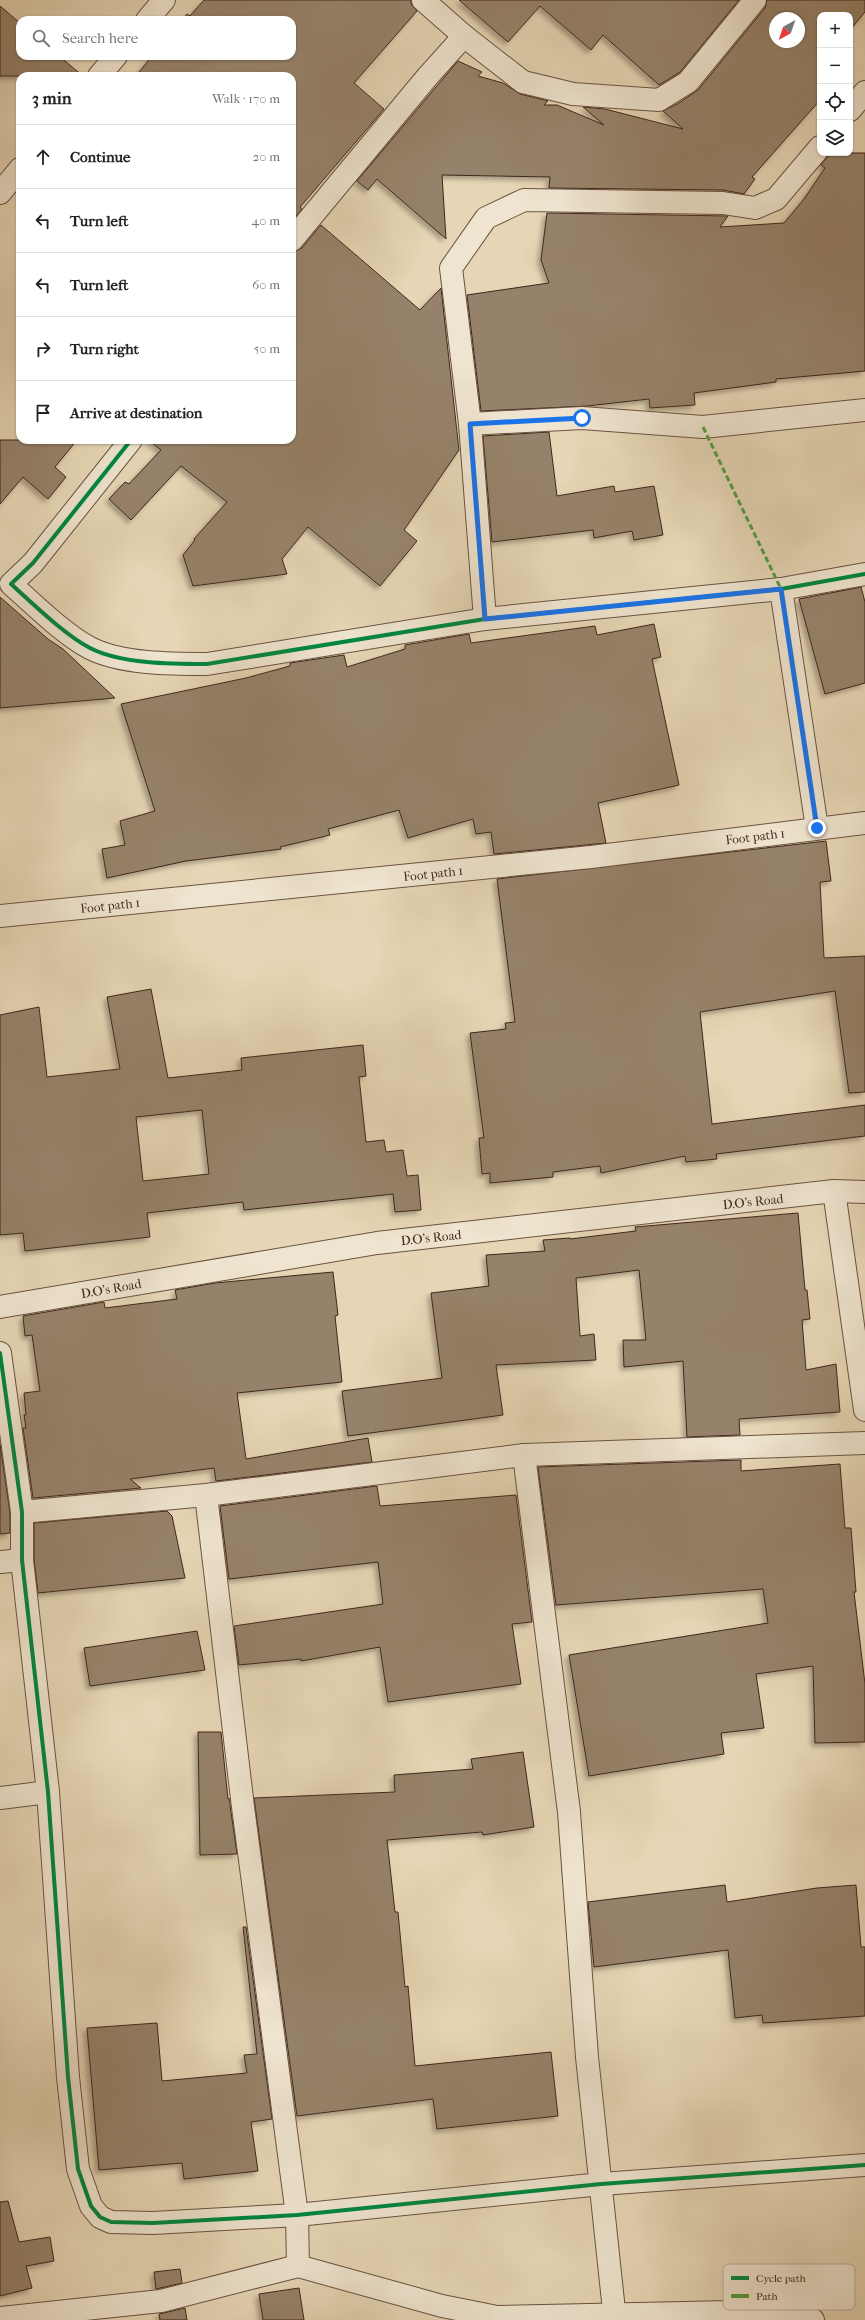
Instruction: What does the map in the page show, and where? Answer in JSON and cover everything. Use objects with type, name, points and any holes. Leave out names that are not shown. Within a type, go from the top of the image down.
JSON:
[{"type":"street","points":[[150,16],[164,0]]},
{"type":"street","points":[[423,0],[464,36],[523,82],[573,94],[659,100],[688,82],[755,0]]},
{"type":"street","points":[[296,235],[428,76],[464,36]]},
{"type":"street","points":[[102,72],[113,60]]},
{"type":"street","points":[[853,106],[865,92]]},
{"type":"street","points":[[485,619],[470,424],[451,268],[486,218],[524,200],[723,203],[756,208],[776,199],[817,151]]},
{"type":"street","points":[[0,193],[16,174]]},
{"type":"street","points":[[470,424],[582,418],[703,427],[865,410]]},
{"type":"street","points":[[128,444],[33,563],[6,579],[89,648],[107,654],[171,664],[207,664],[485,619],[781,589],[865,574]]},
{"type":"street","points":[[781,589],[817,828]]},
{"type":"street","name":"Foot path 1","points":[[0,916],[591,857],[865,823]]},
{"type":"street","points":[[834,1191],[865,1410]]},
{"type":"street","name":"D.O's Road","points":[[0,1307],[377,1243],[834,1191],[865,1192]]},
{"type":"street","points":[[0,1353],[22,1512],[22,1560],[48,1792],[68,2077],[78,2169],[90,2206],[100,2216],[111,2222],[153,2223],[297,2215],[601,2184],[865,2165]]},
{"type":"street","points":[[22,1512],[206,1495],[524,1455],[865,1443]]},
{"type":"street","points":[[524,1455],[569,1812],[587,2057],[615,2317]]},
{"type":"street","points":[[206,1495],[243,1807],[297,2215],[298,2266]]},
{"type":"street","points":[[0,1562],[22,1560]]},
{"type":"street","points":[[0,1798],[48,1792]]},
{"type":"street","points":[[0,2318],[161,2300],[298,2266],[442,2306],[497,2317],[615,2317],[773,2311],[793,2312],[813,2320]]},
{"type":"building","points":[[204,0],[411,0],[411,4],[417,11],[354,83],[384,109],[300,207],[302,209],[296,216],[296,72],[139,72],[149,60],[296,60],[296,16],[190,16]]},
{"type":"building","points":[[459,0],[739,0],[680,72],[659,85],[603,35],[591,50],[540,6],[508,42]]},
{"type":"building","points":[[767,0],[865,0],[865,12],[853,26],[853,12],[817,12],[817,103],[752,177],[755,179],[744,194],[723,190],[549,188],[550,177],[442,175],[446,239],[377,179],[368,190],[357,181],[458,61],[482,72],[478,76],[503,83],[520,94],[548,101],[544,105],[557,105],[604,125],[583,107],[605,109],[683,129],[663,111],[679,103],[698,90],[765,8]]},
{"type":"building","points":[[0,6],[16,20],[16,60],[64,60],[78,72],[16,72],[16,76],[0,76]]},
{"type":"building","points":[[853,153],[865,153],[865,371],[776,379],[776,382],[694,393],[695,405],[650,408],[649,399],[587,406],[481,411],[467,295],[549,283],[541,260],[547,213],[728,216],[720,227],[784,223],[804,199],[825,168],[821,165],[828,156],[853,156]]},
{"type":"building","points":[[321,225],[420,310],[441,288],[459,450],[404,530],[417,541],[380,586],[308,527],[282,559],[287,574],[193,586],[183,555],[195,540],[194,539],[227,502],[181,466],[131,520],[109,499],[125,482],[129,484],[161,450],[153,444],[296,444],[296,250],[302,248]]},
{"type":"building","points":[[549,432],[557,496],[614,486],[615,492],[654,486],[663,535],[634,540],[632,531],[594,538],[593,530],[492,542],[483,436]]},
{"type":"building","points":[[0,440],[16,440],[16,444],[74,444],[55,467],[66,477],[48,499],[23,477],[0,504]]},
{"type":"building","points":[[861,587],[865,602],[865,683],[825,694],[799,599]]},
{"type":"building","points":[[0,597],[48,639],[63,649],[115,698],[0,708]]},
{"type":"building","points":[[654,624],[661,657],[652,659],[679,785],[598,803],[606,843],[494,854],[491,832],[476,834],[473,819],[408,838],[399,810],[328,829],[330,835],[280,847],[281,849],[186,861],[107,878],[102,849],[125,845],[120,821],[155,811],[121,704],[246,678],[290,666],[290,663],[344,655],[347,667],[405,649],[405,645],[469,634],[471,643],[595,626],[597,635]]},
{"type":"building","points":[[826,841],[831,881],[820,882],[824,958],[865,956],[865,1092],[849,1093],[835,991],[700,1012],[712,1124],[865,1105],[865,1136],[716,1154],[717,1159],[686,1162],[685,1156],[601,1173],[600,1166],[553,1172],[553,1177],[490,1183],[490,1173],[482,1174],[479,1138],[484,1138],[470,1033],[506,1029],[505,1023],[515,1022],[497,879]]},
{"type":"building","points":[[151,989],[168,1078],[242,1070],[241,1058],[363,1045],[366,1076],[359,1077],[366,1142],[384,1140],[386,1152],[403,1150],[407,1176],[418,1175],[421,1210],[395,1212],[393,1194],[244,1210],[243,1202],[147,1213],[150,1237],[25,1251],[23,1233],[0,1235],[0,1015],[39,1007],[47,1077],[120,1069],[107,997]],"holes":[[[202,1110],[209,1174],[143,1181],[136,1117]]]},
{"type":"building","points":[[798,1213],[805,1290],[807,1290],[810,1319],[802,1320],[806,1370],[836,1364],[840,1412],[739,1419],[740,1435],[687,1437],[683,1361],[624,1367],[623,1340],[646,1340],[639,1270],[576,1278],[580,1336],[594,1334],[596,1360],[496,1365],[503,1415],[348,1436],[342,1391],[442,1378],[431,1293],[489,1286],[486,1255],[545,1251],[543,1240],[570,1239],[636,1231],[635,1227]]},
{"type":"building","points":[[333,1272],[338,1315],[335,1316],[342,1382],[237,1393],[246,1459],[368,1438],[372,1462],[216,1481],[214,1468],[130,1479],[141,1488],[33,1498],[23,1428],[26,1428],[24,1415],[26,1415],[24,1393],[40,1391],[32,1335],[25,1336],[23,1316],[104,1302],[105,1308],[177,1299],[175,1290],[215,1283]]},
{"type":"building","points":[[0,1444],[10,1513],[10,1533],[0,1534]]},
{"type":"building","points":[[741,1460],[741,1471],[840,1464],[845,1528],[851,1528],[856,1592],[854,1592],[865,1684],[865,1742],[815,1743],[813,1666],[756,1674],[764,1728],[721,1733],[724,1754],[589,1776],[569,1655],[768,1623],[763,1589],[556,1605],[538,1467]]},
{"type":"building","points":[[377,1486],[380,1506],[516,1495],[532,1622],[512,1624],[521,1684],[388,1702],[380,1647],[301,1661],[301,1659],[239,1665],[234,1626],[383,1604],[378,1562],[229,1579],[220,1506]]},
{"type":"building","points":[[167,1511],[172,1516],[185,1578],[38,1593],[34,1559],[34,1523]]},
{"type":"building","points":[[197,1631],[205,1670],[90,1686],[84,1648]]},
{"type":"building","points":[[198,1732],[221,1732],[228,1799],[229,1798],[237,1854],[200,1855]]},
{"type":"building","points":[[523,1752],[534,1827],[483,1835],[482,1832],[387,1840],[395,1912],[398,1912],[405,1987],[408,1986],[415,2066],[551,2052],[558,2116],[437,2129],[433,2099],[297,2116],[254,1798],[395,1792],[394,1775],[473,1769],[471,1759]]},
{"type":"building","points":[[725,1885],[727,1902],[817,1888],[856,1885],[861,1947],[865,1947],[865,2016],[763,2023],[762,2015],[735,2018],[728,1950],[594,1967],[588,1902]]},
{"type":"building","points":[[243,1927],[246,1927],[272,2119],[251,2122],[258,2171],[184,2179],[182,2163],[99,2170],[87,2028],[157,2023],[162,2081],[247,2073],[244,2055],[257,2054]]},
{"type":"building","points":[[8,2201],[19,2242],[50,2237],[54,2261],[26,2266],[32,2288],[0,2296],[0,2202]]},
{"type":"building","points":[[180,2269],[182,2283],[156,2289],[154,2272]]},
{"type":"building","points":[[299,2288],[304,2320],[263,2320],[259,2294]]},
{"type":"building","points":[[185,2308],[187,2320],[160,2320],[159,2314]]},
{"type":"marked path","points":[[703,427],[781,589]]},
{"type":"cycle path","points":[[128,444],[33,563],[11,584],[49,618],[80,642],[102,653],[131,660],[163,663],[207,664],[485,619],[781,589],[865,574]]},
{"type":"cycle path","points":[[0,1353],[22,1512],[22,1560],[48,1792],[68,2077],[78,2169],[91,2206],[100,2217],[111,2222],[153,2223],[297,2215],[601,2184],[865,2165]]},
{"type":"route","points":[[582,418],[470,424],[485,619],[781,589],[817,828]]}]
